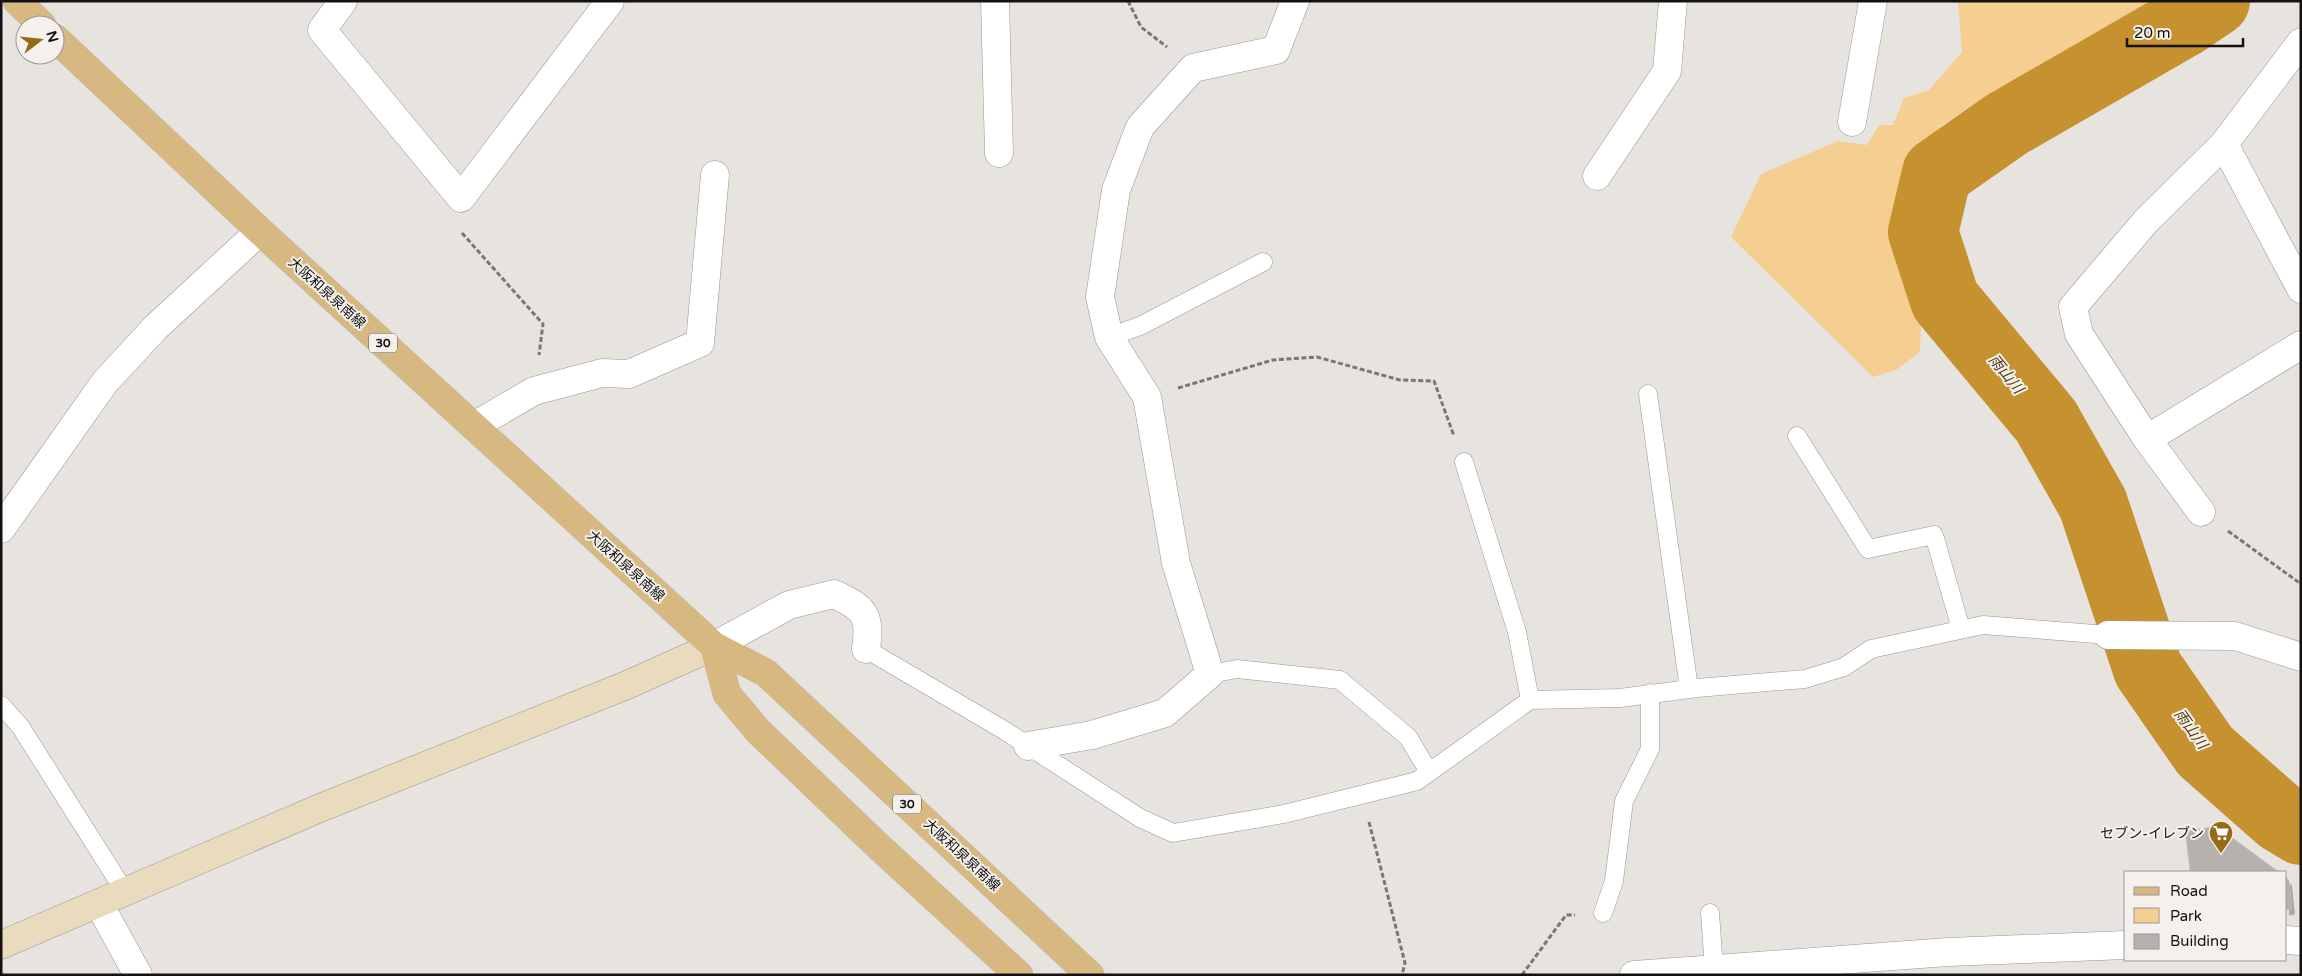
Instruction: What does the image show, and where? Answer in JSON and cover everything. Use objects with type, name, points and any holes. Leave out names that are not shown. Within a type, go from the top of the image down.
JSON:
[{"type":"main road","points":[[17,1],[32,15]]},
{"type":"main road","name":"大阪和泉泉南線","points":[[65,47],[260,231],[714,646],[766,673],[1090,975]]},
{"type":"main road","points":[[714,646],[727,694],[758,731],[877,845],[1019,975]]},
{"type":"street","points":[[343,1],[322,30],[461,198],[610,1]]},
{"type":"street","points":[[996,1],[999,153]]},
{"type":"street","points":[[1028,746],[1092,735],[1165,713],[1210,674],[1176,563],[1147,397],[1110,337],[1100,296],[1116,190],[1140,127],[1193,68],[1276,50],[1295,1]]},
{"type":"street","points":[[1597,176],[1666,71],[1673,1]]},
{"type":"street","points":[[1852,122],[1873,1]]},
{"type":"street","points":[[2201,512],[2148,439],[2079,334],[2073,307],[2146,221],[2224,144],[2301,42]]},
{"type":"street","points":[[2224,144],[2301,289]]},
{"type":"street","points":[[474,426],[534,391],[602,373],[629,374],[700,343],[715,175]]},
{"type":"street","points":[[1,529],[105,382],[156,327],[260,231]]},
{"type":"street","points":[[2148,439],[2301,345]]},
{"type":"street","points":[[1,945],[320,808],[627,685],[714,646],[789,605],[834,594],[858,605],[869,628],[866,649]]},
{"type":"street","points":[[2108,636],[2236,636],[2301,657]]},
{"type":"street","points":[[99,904],[138,975]]},
{"type":"street","points":[[2287,940],[2301,941]]},
{"type":"street","points":[[1634,975],[1948,952],[2124,945]]},
{"type":"lane","points":[[1110,337],[1140,326],[1263,262]]},
{"type":"lane","points":[[1648,394],[1689,689]]},
{"type":"lane","points":[[1797,436],[1868,549],[1934,535],[1961,630]]},
{"type":"lane","points":[[1464,462],[1517,632],[1530,700]]},
{"type":"lane","points":[[866,649],[1028,746],[1140,818],[1173,832],[1284,814],[1417,781],[1530,700],[1620,698],[1650,693],[1805,679],[1844,667],[1871,649],[1983,625],[2108,636]]},
{"type":"lane","points":[[1210,674],[1237,669],[1340,680],[1408,737],[1429,772]]},
{"type":"lane","points":[[1603,914],[1614,881],[1624,801],[1650,749],[1650,693]]},
{"type":"lane","points":[[1,705],[20,726],[125,892]]},
{"type":"lane","points":[[1710,914],[1714,969]]},
{"type":"path","points":[[1128,1],[1141,27],[1193,68]]},
{"type":"path","points":[[461,198],[455,226],[543,324],[534,391]]},
{"type":"path","points":[[1147,397],[1273,360],[1317,357],[1400,380],[1434,381],[1464,462]]},
{"type":"path","points":[[2201,512],[2301,584]]},
{"type":"path","points":[[1362,795],[1405,963],[1402,975]]},
{"type":"path","points":[[1522,975],[1566,915],[1603,914]]},
{"type":"green space","points":[[1958,1],[2153,1],[1942,125],[1907,165],[1896,199],[1897,257],[1921,320],[1920,352],[1896,370],[1873,377],[1731,237],[1761,174],[1838,141],[1867,145],[1879,125],[1893,125],[1904,98],[1929,90],[1962,52]]},
{"type":"building","name":"セブン-イレブン","points":[[2217,826],[2218,835],[2226,833],[2278,871],[2190,871],[2185,831]]},
{"type":"building","points":[[2287,878],[2289,880],[2292,909],[2287,910]]},
{"type":"waterway","name":"雨山川","points":[[2215,1],[2184,22],[2007,124],[1937,173],[1923,232],[1945,300],[2046,421],[2093,504],[2148,669],[2205,751],[2281,818],[2301,830]]},
{"type":"place","name":"セブン-イレブン","points":[[2221,854]]}]
